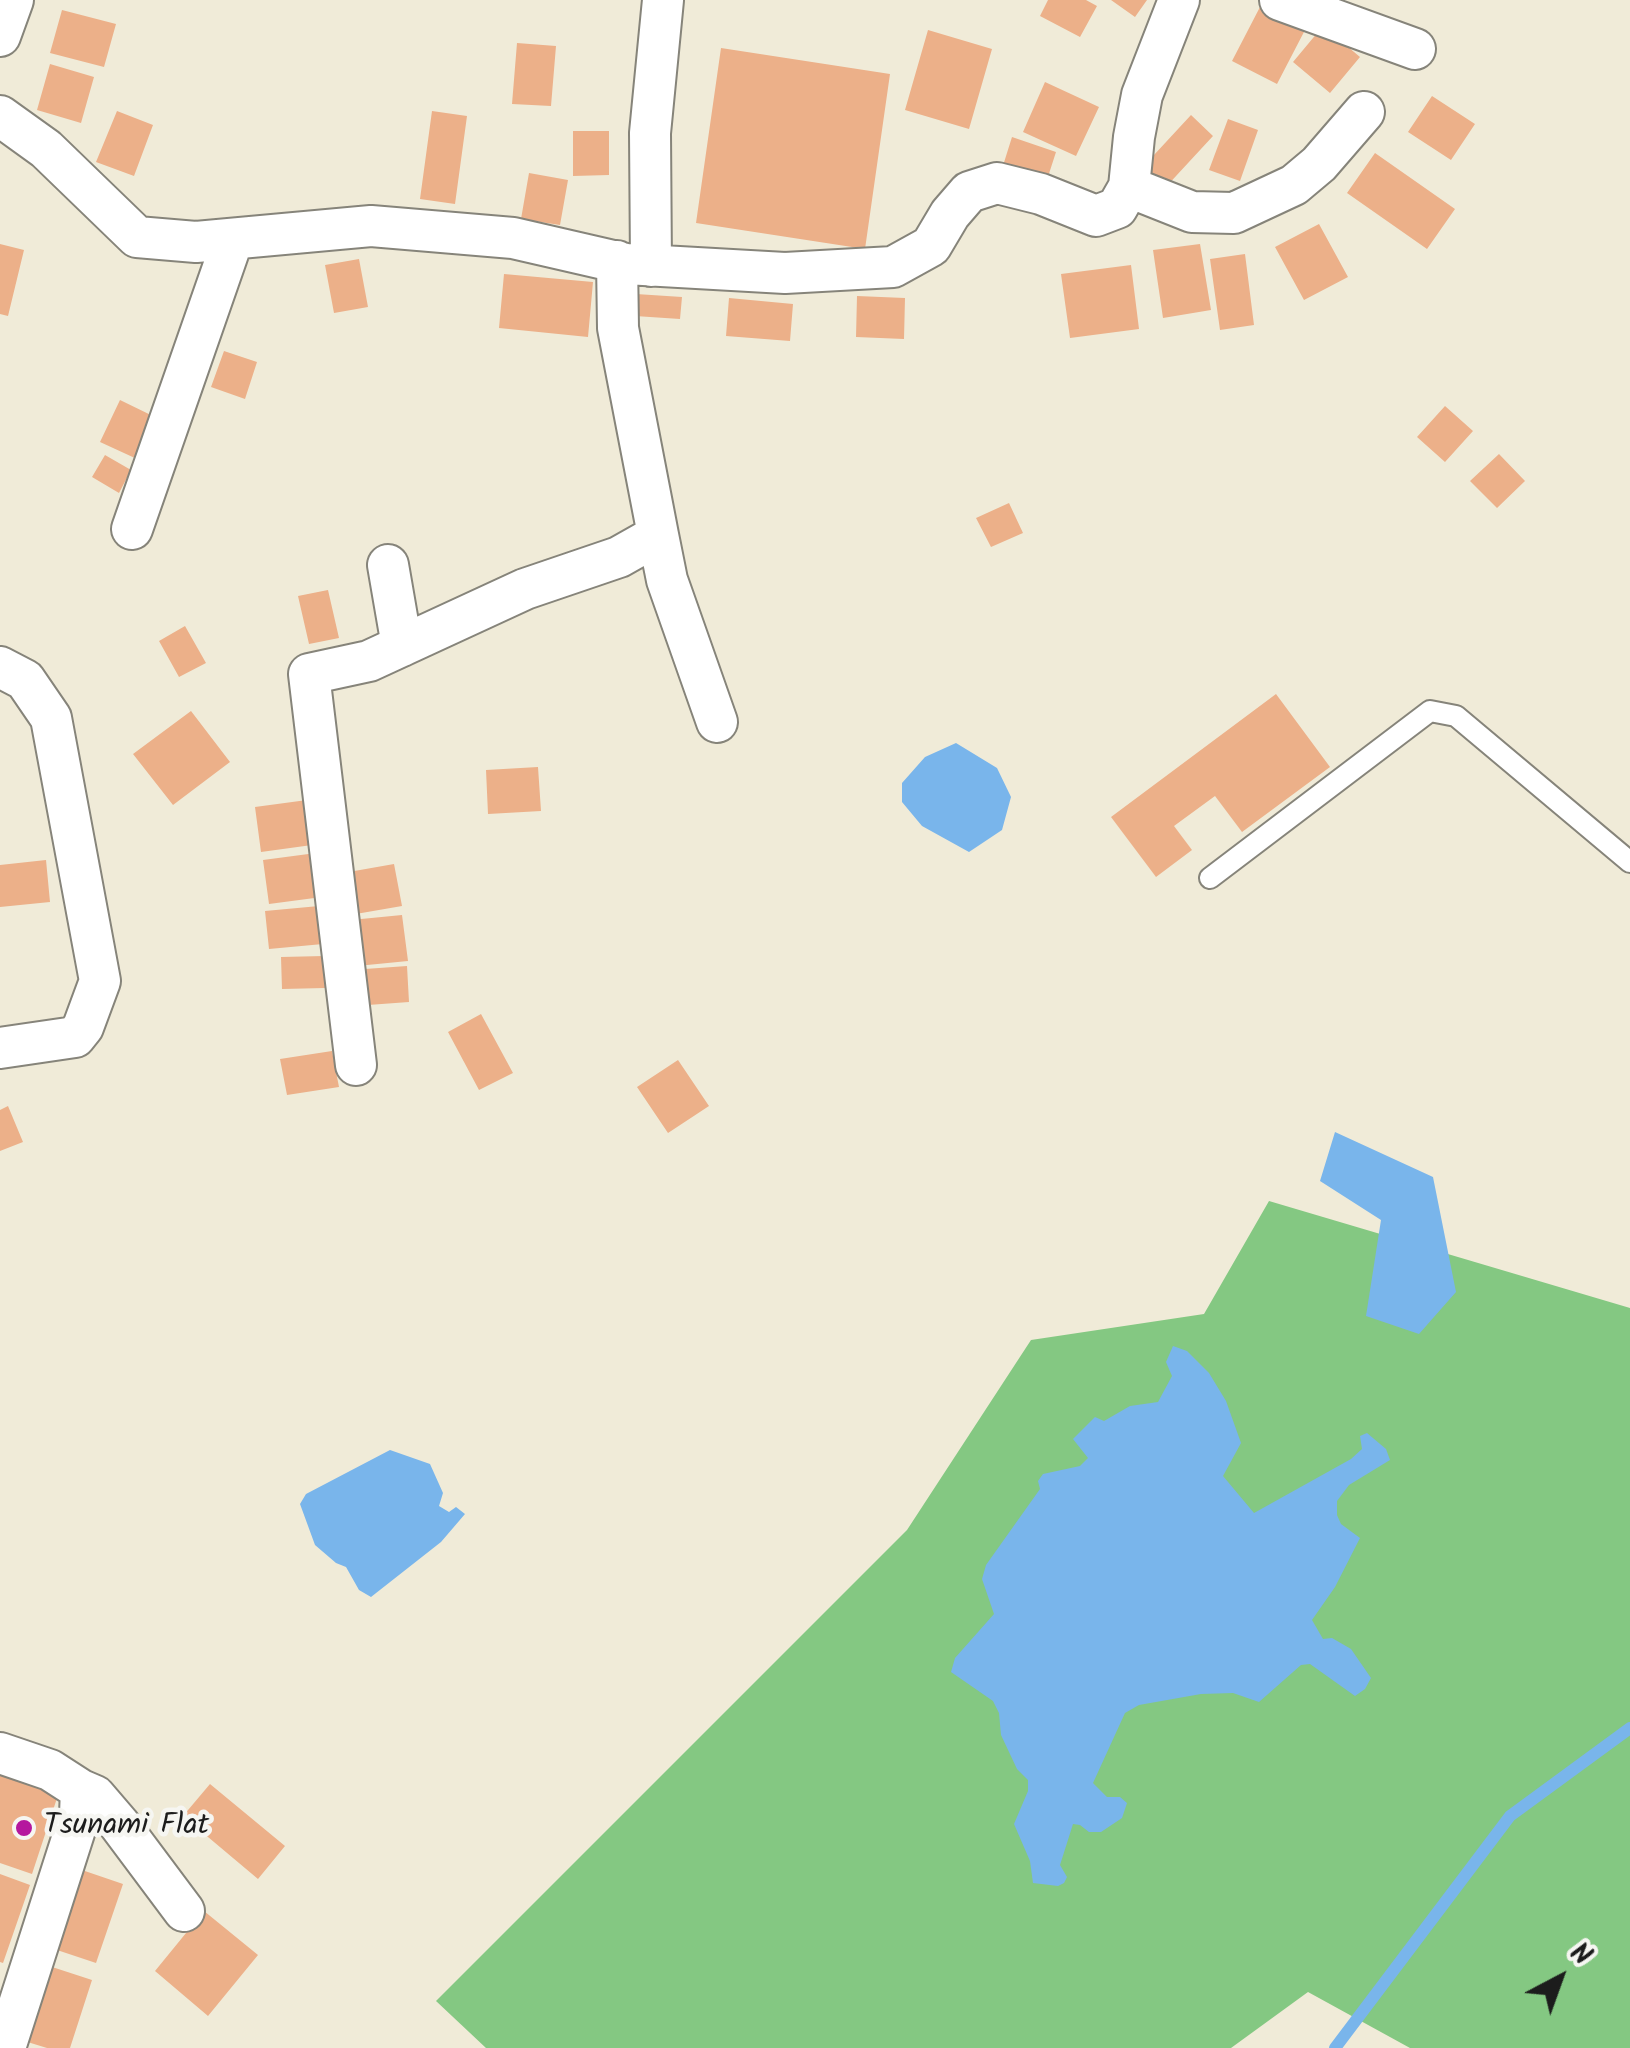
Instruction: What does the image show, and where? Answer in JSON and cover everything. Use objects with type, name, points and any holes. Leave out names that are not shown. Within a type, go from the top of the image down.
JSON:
[{"type":"street","points":[[0,36],[12,0]]},
{"type":"street","points":[[663,0],[634,264],[618,328],[667,580],[717,722]]},
{"type":"street","points":[[0,116],[46,149],[137,237],[196,242],[371,226],[512,238],[634,264],[785,273],[893,268],[931,246],[969,192],[997,184],[1040,194],[1096,216],[1117,208],[1129,187],[1142,96],[1179,0]]},
{"type":"street","points":[[1280,0],[1415,49]]},
{"type":"street","points":[[1129,187],[1192,212],[1234,214],[1294,185],[1319,164],[1364,112]]},
{"type":"street","points":[[132,530],[233,239]]},
{"type":"street","points":[[356,1065],[309,674],[369,661],[525,589],[620,557],[658,535]]},
{"type":"street","points":[[388,565],[402,646]]},
{"type":"street","points":[[0,667],[25,680],[51,718],[100,981],[84,1027],[75,1036],[0,1048]]},
{"type":"street","points":[[0,1752],[50,1770],[94,1796],[184,1911]]},
{"type":"street","points":[[4,2048],[80,1814],[81,1790]]},
{"type":"lane","points":[[1210,878],[1430,711],[1456,716],[1630,862]]},
{"type":"green space","points":[[1269,1201],[1630,1308],[1630,2048],[1410,2048],[1308,1992],[1231,2048],[486,2048],[436,2001],[907,1530],[1031,1340],[1204,1314]]},
{"type":"water","points":[[956,743],[997,768],[1011,797],[1002,830],[969,852],[922,826],[902,802],[902,783],[925,757]]},
{"type":"water","points":[[1335,1132],[1433,1177],[1456,1292],[1419,1334],[1366,1316],[1381,1220],[1320,1181]]},
{"type":"water","points":[[1173,1346],[1187,1351],[1209,1373],[1226,1401],[1241,1443],[1223,1476],[1254,1513],[1351,1459],[1362,1449],[1360,1436],[1367,1433],[1386,1449],[1390,1460],[1349,1485],[1337,1501],[1341,1524],[1360,1538],[1335,1587],[1312,1620],[1323,1639],[1332,1638],[1351,1649],[1371,1678],[1355,1696],[1310,1664],[1301,1665],[1259,1702],[1233,1693],[1201,1694],[1139,1705],[1125,1713],[1093,1783],[1107,1797],[1120,1797],[1127,1803],[1122,1818],[1101,1832],[1089,1832],[1073,1824],[1060,1865],[1067,1877],[1064,1883],[1033,1883],[1030,1861],[1014,1824],[1028,1791],[1028,1780],[1017,1769],[1001,1735],[999,1713],[993,1701],[951,1672],[955,1658],[994,1614],[982,1579],[986,1565],[1040,1489],[1038,1481],[1043,1474],[1080,1466],[1088,1458],[1073,1439],[1095,1417],[1104,1421],[1130,1406],[1158,1402],[1172,1376],[1166,1362]]},
{"type":"water","points":[[390,1450],[430,1464],[443,1493],[439,1506],[449,1512],[456,1507],[465,1514],[441,1542],[371,1597],[359,1590],[346,1567],[315,1545],[300,1504],[306,1494]]},
{"type":"building","points":[[1048,0],[1086,0],[1097,6],[1080,37],[1040,16]]},
{"type":"building","points":[[1111,0],[1147,0],[1135,17]]},
{"type":"building","points":[[1260,7],[1305,30],[1277,84],[1232,61]]},
{"type":"building","points":[[62,10],[116,24],[104,67],[50,53]]},
{"type":"building","points":[[1323,26],[1360,57],[1330,93],[1293,62]]},
{"type":"building","points":[[928,30],[992,49],[969,129],[905,110]]},
{"type":"building","points":[[517,43],[556,46],[551,106],[512,104]]},
{"type":"building","points":[[721,48],[890,74],[865,249],[696,223]]},
{"type":"building","points":[[50,64],[94,77],[81,123],[37,110]]},
{"type":"building","points":[[1045,82],[1099,107],[1076,156],[1023,132]]},
{"type":"building","points":[[1432,96],[1475,124],[1451,160],[1408,132]]},
{"type":"building","points":[[117,111],[153,125],[134,176],[96,162]]},
{"type":"building","points":[[432,111],[467,116],[455,204],[420,199]]},
{"type":"building","points":[[1191,115],[1213,136],[1164,189],[1141,169]]},
{"type":"building","points":[[1228,119],[1258,130],[1240,181],[1209,170]]},
{"type":"building","points":[[573,131],[609,131],[609,175],[573,176]]},
{"type":"building","points":[[1012,137],[1056,152],[1045,186],[1001,172]]},
{"type":"building","points":[[1375,153],[1455,209],[1427,249],[1347,193]]},
{"type":"building","points":[[529,173],[568,180],[560,225],[521,219]]},
{"type":"building","points":[[1319,224],[1348,277],[1304,300],[1275,247]]},
{"type":"building","points":[[0,244],[24,250],[8,316],[0,314]]},
{"type":"building","points":[[1200,244],[1211,310],[1163,318],[1153,250]]},
{"type":"building","points":[[1245,254],[1254,325],[1220,330],[1210,259]]},
{"type":"building","points":[[359,259],[368,307],[334,313],[325,265]]},
{"type":"building","points":[[1131,265],[1139,329],[1070,338],[1061,274]]},
{"type":"building","points":[[504,274],[593,282],[588,337],[499,328]]},
{"type":"building","points":[[636,294],[682,297],[680,319],[635,316]]},
{"type":"building","points":[[857,296],[905,298],[904,339],[856,337]]},
{"type":"building","points":[[729,298],[793,304],[790,341],[726,336]]},
{"type":"building","points":[[224,351],[257,362],[245,399],[211,387]]},
{"type":"building","points":[[120,400],[157,418],[137,459],[100,442]]},
{"type":"building","points":[[1445,406],[1473,431],[1445,462],[1417,437]]},
{"type":"building","points":[[1499,454],[1525,481],[1497,508],[1470,481]]},
{"type":"building","points":[[105,455],[131,470],[119,493],[92,477]]},
{"type":"building","points":[[1009,503],[1023,533],[991,547],[976,518]]},
{"type":"building","points":[[328,590],[339,638],[309,644],[298,596]]},
{"type":"building","points":[[185,626],[206,663],[179,677],[159,641]]},
{"type":"building","points":[[1276,694],[1330,767],[1242,832],[1215,796],[1174,826],[1192,850],[1156,877],[1111,817]]},
{"type":"building","points":[[191,711],[230,762],[173,805],[133,754]]},
{"type":"building","points":[[538,767],[541,811],[488,814],[486,770]]},
{"type":"building","points":[[307,800],[312,845],[261,852],[255,807]]},
{"type":"building","points":[[316,853],[322,897],[269,904],[263,860]]},
{"type":"building","points":[[46,860],[50,902],[0,907],[0,865]]},
{"type":"building","points":[[394,864],[402,906],[350,915],[343,873]]},
{"type":"building","points":[[319,906],[323,944],[269,949],[265,911]]},
{"type":"building","points":[[402,915],[408,961],[357,966],[351,920]]},
{"type":"building","points":[[324,956],[325,988],[282,989],[281,957]]},
{"type":"building","points":[[407,966],[409,1002],[368,1005],[365,969]]},
{"type":"building","points":[[481,1014],[513,1073],[479,1090],[448,1032]]},
{"type":"building","points":[[332,1051],[339,1087],[287,1095],[280,1059]]},
{"type":"building","points":[[678,1060],[709,1106],[668,1133],[637,1087]]},
{"type":"building","points":[[8,1106],[23,1142],[0,1151],[0,1110]]},
{"type":"building","name":"Tsunami Flat","points":[[0,1772],[59,1792],[32,1874],[0,1863]]},
{"type":"building","points":[[210,1784],[285,1846],[258,1879],[183,1816]]},
{"type":"building","points":[[79,1869],[123,1884],[96,1963],[51,1948]]},
{"type":"building","name":"Tsunami Flat","points":[[0,1874],[30,1885],[3,1963],[0,1962]]},
{"type":"building","points":[[204,1911],[258,1955],[208,2016],[155,1971]]},
{"type":"building","points":[[46,1965],[92,1980],[70,2048],[47,2048],[21,2040]]},
{"type":"waterway","points":[[1335,2048],[1510,1816],[1630,1728]]},
{"type":"place","name":"Tsunami Flat","points":[[24,1828]]}]
